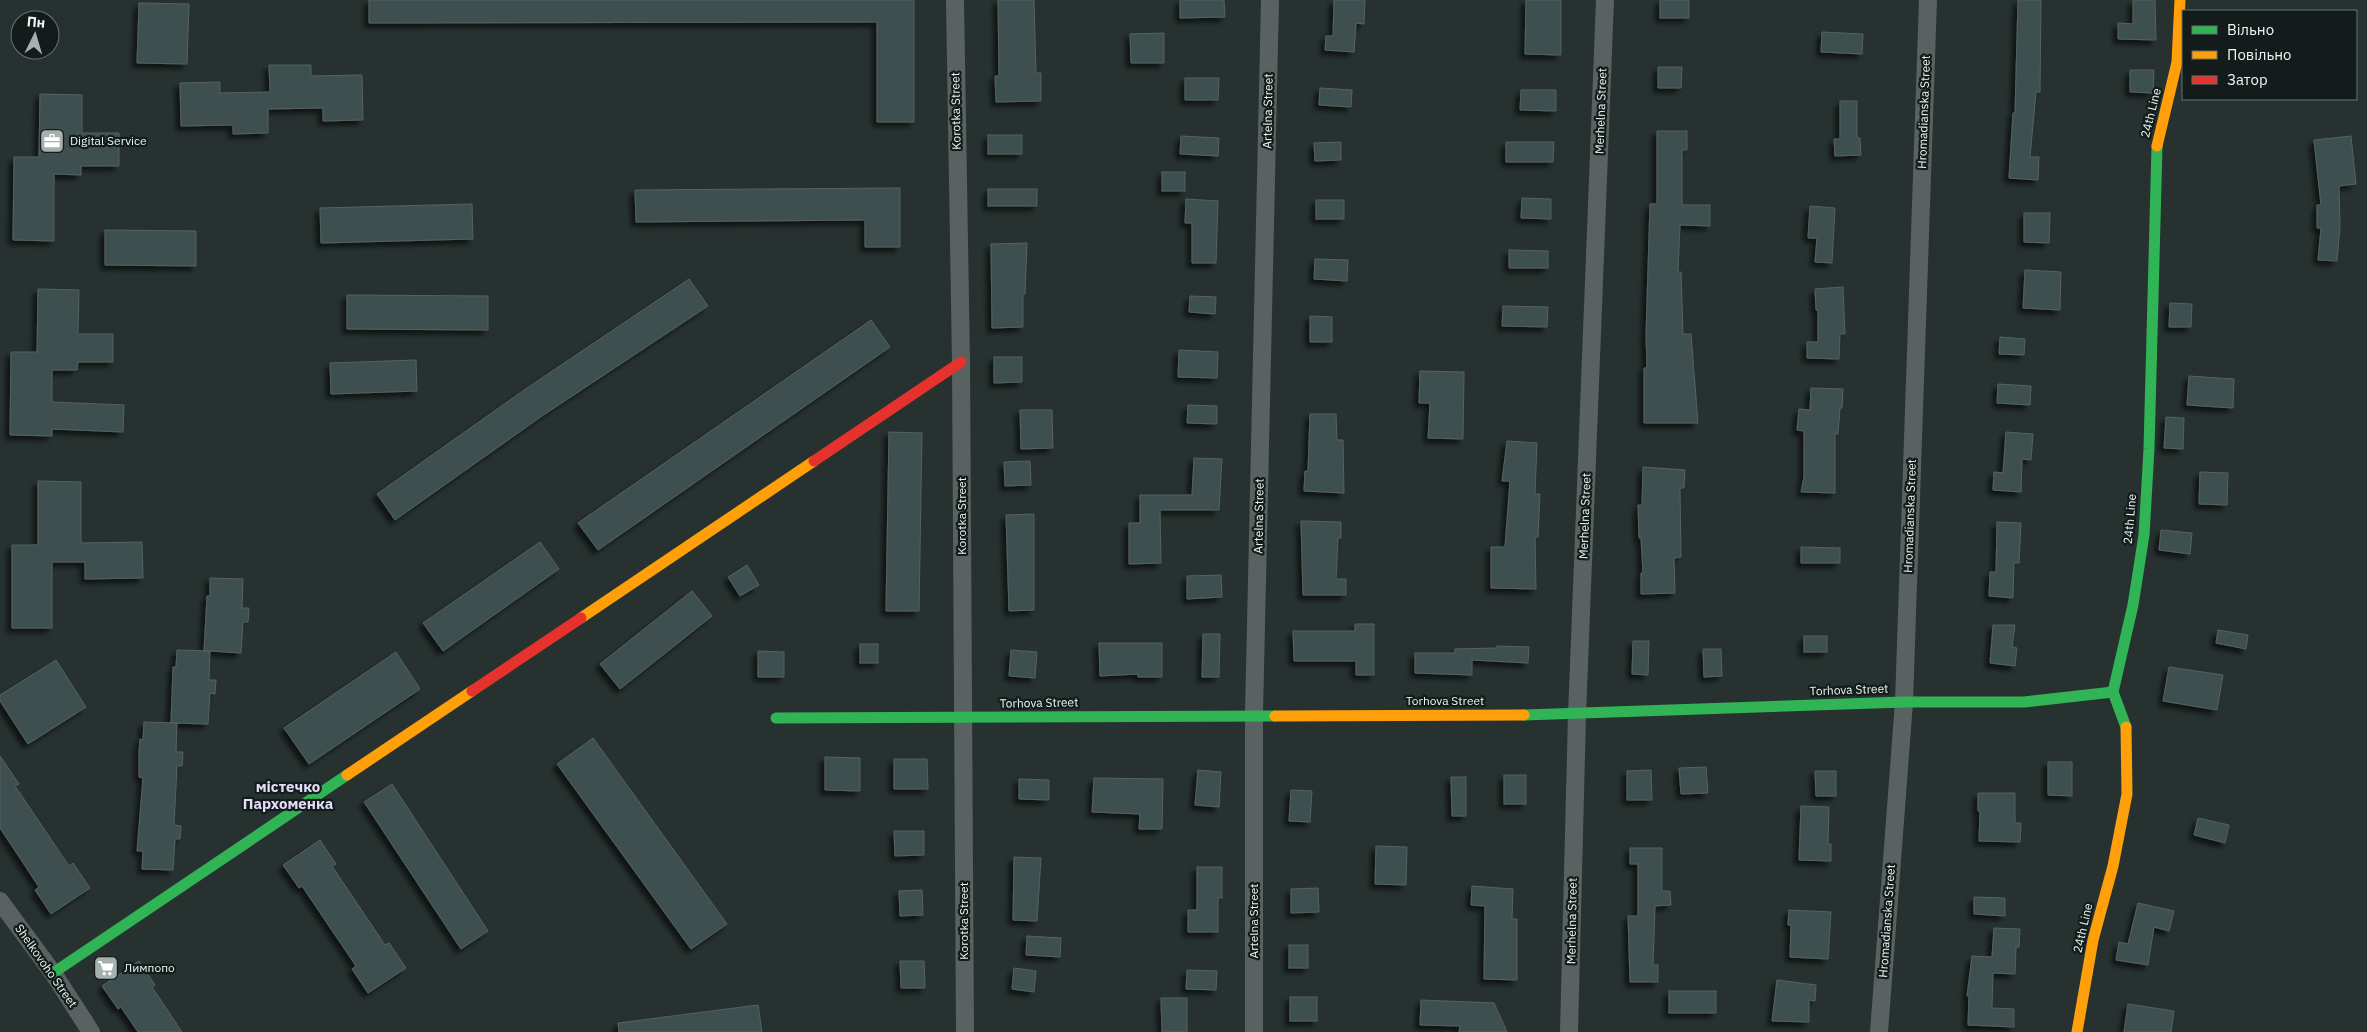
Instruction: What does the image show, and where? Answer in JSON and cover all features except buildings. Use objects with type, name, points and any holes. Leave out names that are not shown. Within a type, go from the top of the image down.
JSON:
[{"type":"street","name":"Korotka Street","points":[[954,0],[961,362],[965,1032]]},
{"type":"street","name":"Artelna Street","points":[[1254,1032],[1254,714],[1270,0]]},
{"type":"street","name":"Merhelna Street","points":[[1569,1032],[1577,714],[1606,0]]},
{"type":"street","name":"Hromadianska Street","points":[[1879,1032],[1904,702],[1928,0]]},
{"type":"street","name":"24th Line","points":[[2077,1032],[2093,940],[2113,866],[2127,794],[2126,725],[2113,692],[2133,605],[2144,535],[2149,449],[2157,146],[2177,62],[2180,0]]},
{"type":"street","points":[[53,973],[961,362]]},
{"type":"street","name":"Torhova Street","points":[[776,718],[963,718],[1254,714],[1577,714],[1904,702],[2024,702],[2113,692]]},
{"type":"street","name":"Shelkovoho Street","points":[[0,901],[53,973],[91,1032]]},
{"type":"traffic: fast","points":[[2126,727],[2113,692],[2133,605],[2144,535],[2149,449],[2157,146]]},
{"type":"traffic: fast","points":[[1524,715],[1904,702],[2024,702],[2113,692]]},
{"type":"traffic: fast","points":[[776,718],[1275,716]]},
{"type":"traffic: fast","points":[[53,973],[347,775]]},
{"type":"traffic: slow","points":[[2157,146],[2177,62],[2180,0]]},
{"type":"traffic: slow","points":[[581,618],[814,461]]},
{"type":"traffic: slow","points":[[347,775],[472,691]]},
{"type":"traffic: slow","points":[[1275,716],[1524,715]]},
{"type":"traffic: slow","points":[[2077,1032],[2093,940],[2113,866],[2127,794],[2126,727]]},
{"type":"traffic: jam","points":[[814,461],[961,362]]},
{"type":"traffic: jam","points":[[472,691],[581,618]]},
{"type":"place","name":"Digital Service","points":[[52,141]]},
{"type":"place","name":"Лимпопо","points":[[106,968]]},
{"type":"district","name":"містечко Пархоменка","points":[[288,796]]}]
